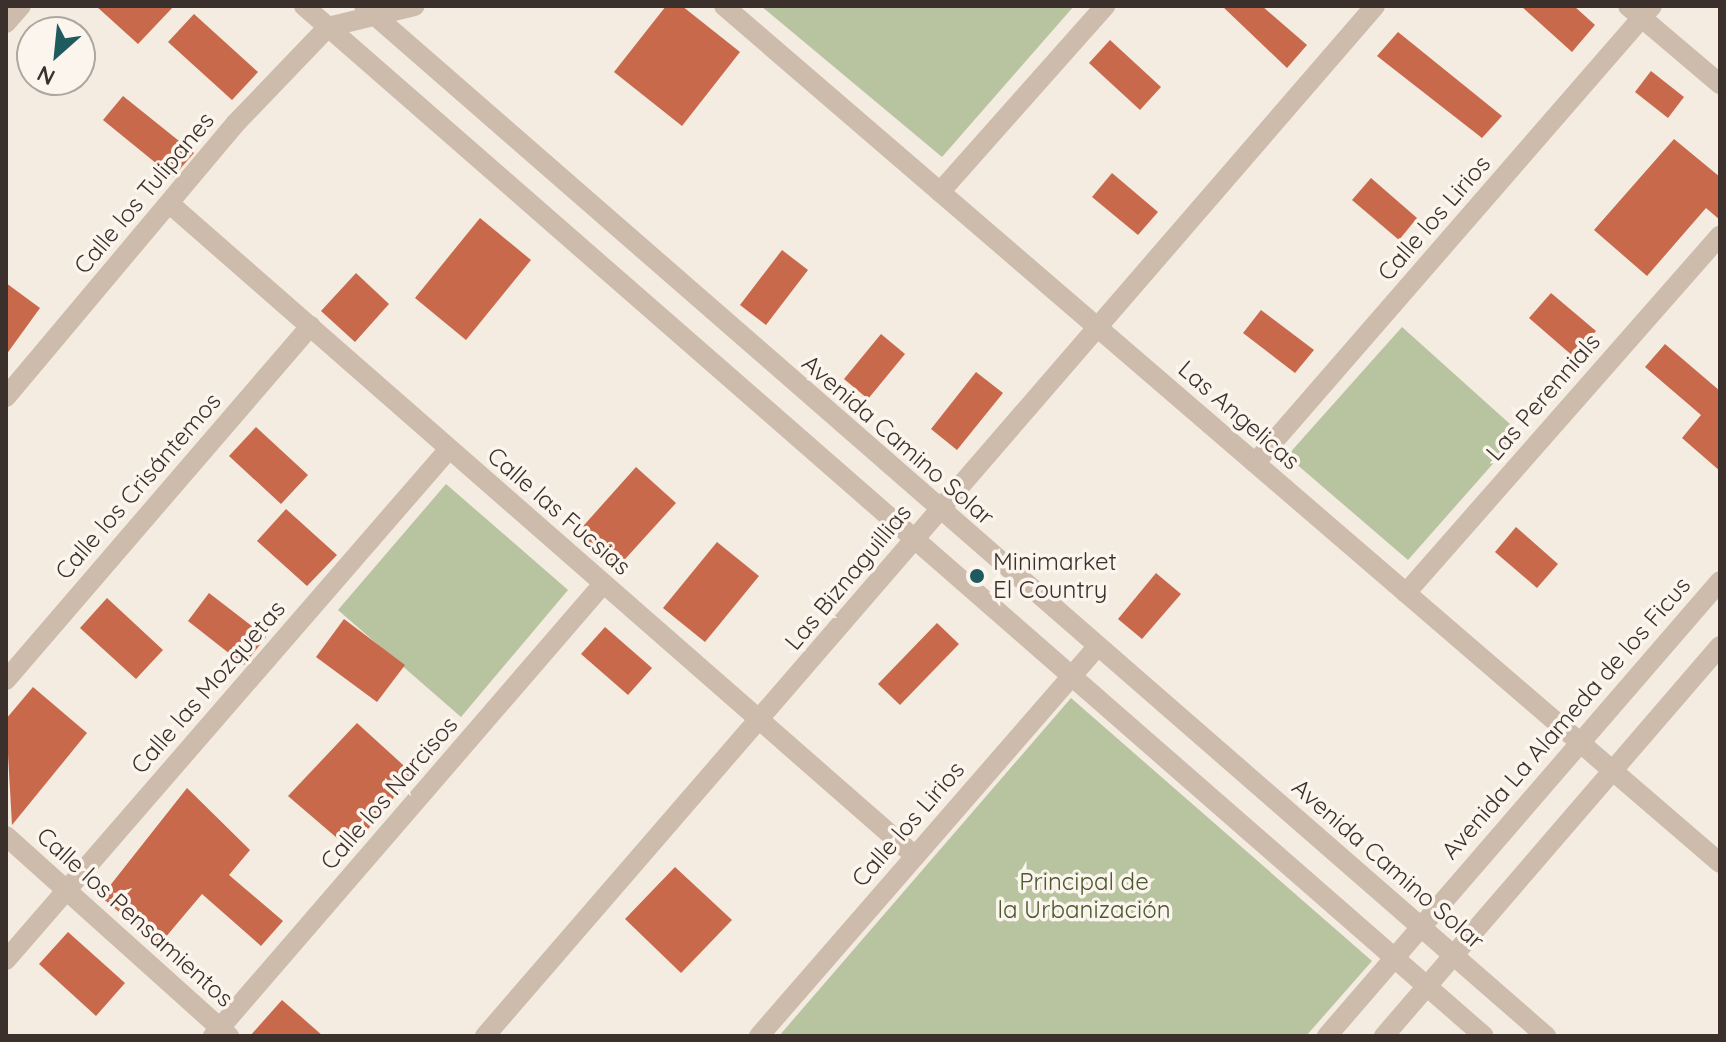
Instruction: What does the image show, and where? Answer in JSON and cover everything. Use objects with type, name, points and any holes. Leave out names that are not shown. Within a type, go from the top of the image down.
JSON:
[{"type":"street","points":[[6,23],[21,6]]},
{"type":"street","points":[[304,6],[1484,1036]]},
{"type":"street","points":[[328,27],[369,10],[415,6]]},
{"type":"street","name":"Las Angelicas","points":[[724,6],[1720,863]]},
{"type":"street","points":[[940,192],[1105,6]]},
{"type":"street","name":"Las Biznaguillias","points":[[485,1036],[1375,6]]},
{"type":"street","name":"Avenida Camino Solar","points":[[369,10],[938,510],[1546,1036]]},
{"type":"street","points":[[1641,10],[1720,84]]},
{"type":"street","name":"Calle los Lirios","points":[[1255,463],[1641,10]]},
{"type":"street","name":"Calle los Tulipanes","points":[[6,397],[170,204],[328,27]]},
{"type":"street","name":"Calle las Fucsias","points":[[170,204],[915,856]]},
{"type":"street","name":"Las Perennials","points":[[1406,593],[1720,235]]},
{"type":"street","name":"Calle los Crisántemos","points":[[6,680],[310,326]]},
{"type":"street","name":"Calle las Mozquetas","points":[[6,960],[449,449]]},
{"type":"street","name":"Avenida La Alameda de los Ficus","points":[[1327,1036],[1720,581]]},
{"type":"street","name":"Calle los Narcisos","points":[[221,1034],[603,584]]},
{"type":"street","points":[[1384,1036],[1614,773],[1720,646]]},
{"type":"street","name":"Calle los Lirios","points":[[759,1036],[1097,647]]},
{"type":"street","name":"Calle los Pensamientos","points":[[6,836],[221,1034]]},
{"type":"green space","points":[[761,6],[1074,6],[942,157]]},
{"type":"green space","points":[[1402,327],[1520,433],[1408,560],[1287,456]]},
{"type":"green space","points":[[446,484],[568,590],[461,717],[338,610]]},
{"type":"green space","name":"Principal de la Urbanización","points":[[1071,698],[1372,961],[1306,1036],[779,1036]]},
{"type":"building","points":[[96,6],[174,6],[138,44]]},
{"type":"building","points":[[666,6],[682,6],[740,52],[682,126],[614,72]]},
{"type":"building","points":[[1222,6],[1262,6],[1307,45],[1287,68]]},
{"type":"building","points":[[1521,6],[1574,6],[1595,25],[1572,52]]},
{"type":"building","points":[[194,14],[258,72],[232,100],[168,42]]},
{"type":"building","points":[[1398,32],[1502,116],[1482,138],[1377,56]]},
{"type":"building","points":[[1110,40],[1161,87],[1140,110],[1089,63]]},
{"type":"building","points":[[1651,71],[1684,97],[1668,118],[1635,92]]},
{"type":"building","points":[[123,96],[194,153],[173,177],[103,120]]},
{"type":"building","points":[[1674,139],[1720,177],[1720,220],[1706,208],[1647,276],[1594,230]]},
{"type":"building","points":[[1112,173],[1158,212],[1138,235],[1092,197]]},
{"type":"building","points":[[1371,178],[1417,218],[1399,240],[1352,200]]},
{"type":"building","points":[[480,218],[531,260],[466,340],[415,298]]},
{"type":"building","points":[[782,250],[808,270],[766,325],[740,305]]},
{"type":"building","points":[[356,273],[389,304],[355,342],[321,311]]},
{"type":"building","points":[[6,283],[40,308],[6,355]]},
{"type":"building","points":[[1551,293],[1596,331],[1574,357],[1529,318]]},
{"type":"building","points":[[1261,310],[1314,350],[1295,373],[1243,333]]},
{"type":"building","points":[[881,334],[905,354],[868,399],[844,379]]},
{"type":"building","points":[[1665,344],[1720,391],[1720,471],[1682,438],[1701,415],[1645,367]]},
{"type":"building","points":[[976,372],[1003,393],[957,450],[931,429]]},
{"type":"building","points":[[256,427],[308,475],[281,504],[229,456]]},
{"type":"building","points":[[636,467],[676,503],[617,568],[577,533]]},
{"type":"building","points":[[286,509],[337,555],[307,586],[257,541]]},
{"type":"building","points":[[1516,527],[1558,564],[1537,588],[1495,552]]},
{"type":"building","points":[[717,542],[759,576],[705,642],[663,608]]},
{"type":"building","points":[[1156,573],[1181,594],[1142,639],[1118,619]]},
{"type":"building","points":[[209,593],[266,637],[244,665],[188,621]]},
{"type":"building","points":[[107,598],[163,650],[136,679],[80,628]]},
{"type":"building","points":[[344,619],[405,665],[377,702],[316,657]]},
{"type":"building","points":[[937,623],[959,644],[900,705],[878,684]]},
{"type":"building","points":[[605,627],[652,668],[628,695],[581,654]]},
{"type":"building","points":[[33,687],[87,733],[12,825],[6,719]]},
{"type":"building","points":[[357,723],[413,774],[351,850],[288,796]]},
{"type":"building","points":[[187,788],[250,850],[229,875],[283,921],[261,946],[202,894],[159,945],[101,897]]},
{"type":"building","points":[[675,867],[732,920],[681,973],[625,919]]},
{"type":"building","points":[[68,932],[125,983],[96,1016],[39,964]]},
{"type":"building","points":[[282,1000],[323,1036],[250,1036]]},
{"type":"place","name":"Minimarket El Country","points":[[977,576]]}]
